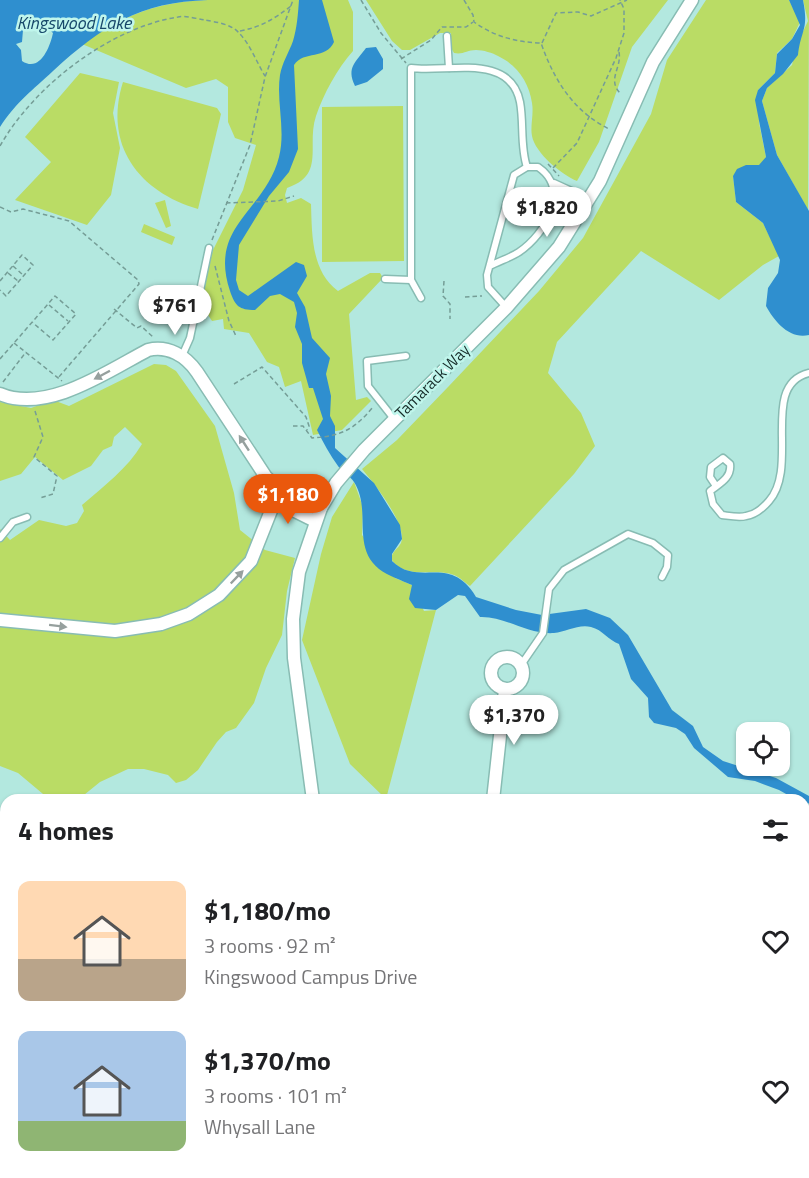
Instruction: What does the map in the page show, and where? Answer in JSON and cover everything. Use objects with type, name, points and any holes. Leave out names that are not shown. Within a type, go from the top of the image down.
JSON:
[{"type":"street","name":"Tamarack Way","points":[[312,794],[293,632],[299,573],[321,508],[336,483],[364,450],[507,308],[549,262],[590,200],[653,62],[692,0]]},
{"type":"street","points":[[2,388],[18,399],[46,396],[84,385],[148,350],[163,348],[182,356],[197,372],[263,474],[280,488],[321,508]]},
{"type":"street","points":[[0,620],[108,631],[139,629],[183,617],[213,599],[244,570],[254,555],[280,488]]},
{"type":"street","points":[[275,501],[315,521]]},
{"type":"street","points":[[505,657],[515,659],[521,665],[522,681],[515,688],[505,690],[493,681],[493,666],[505,657]]},
{"type":"street","points":[[494,794],[505,690]]},
{"type":"lane","points":[[447,36],[449,68]]},
{"type":"lane","points":[[421,298],[411,280],[411,68],[487,69],[505,76],[513,84],[520,101],[527,167]]},
{"type":"lane","points":[[507,308],[488,287],[489,266],[514,175],[527,167],[538,167],[554,183],[590,200]]},
{"type":"lane","points":[[489,266],[521,251],[540,231],[553,208],[554,183]]},
{"type":"lane","points":[[182,356],[190,338],[209,248]]},
{"type":"lane","points":[[385,279],[411,280]]},
{"type":"lane","points":[[394,419],[368,386],[367,361],[406,356]]},
{"type":"lane","points":[[716,486],[710,477],[711,467],[723,458],[730,464],[731,470],[716,486],[710,491],[713,504],[723,515],[746,517],[757,512],[775,494],[782,474],[784,395],[793,381],[809,373]]},
{"type":"lane","points":[[0,538],[13,522],[27,517]]},
{"type":"lane","points":[[521,665],[543,633],[549,589],[564,570],[628,534],[646,539],[666,552],[667,567],[662,577]]},
{"type":"path","points":[[236,336],[220,291],[217,268],[209,260],[209,248],[250,145],[265,77],[293,0]]},
{"type":"path","points":[[361,0],[381,33],[411,68]]},
{"type":"path","points":[[464,0],[473,15],[474,22]]},
{"type":"path","points":[[609,129],[588,116],[572,101],[553,76],[541,43],[556,13],[578,12],[591,16],[627,0]]},
{"type":"path","points":[[553,168],[570,153],[619,50],[624,33],[624,9],[621,1]]},
{"type":"path","points":[[0,146],[15,120],[46,90],[81,60],[113,39],[143,26],[180,16],[220,23],[238,31],[258,27],[274,19],[292,5]]},
{"type":"path","points":[[401,59],[430,40],[442,27],[466,27],[474,22]]},
{"type":"path","points":[[474,22],[512,42],[541,43]]},
{"type":"path","points":[[238,31],[265,77]]},
{"type":"path","points":[[619,50],[620,62],[614,77],[615,87],[620,93]]},
{"type":"path","points":[[542,161],[561,177]]},
{"type":"path","points":[[226,203],[271,201],[294,196]]},
{"type":"path","points":[[0,207],[11,212],[23,208],[69,221],[138,280],[139,284],[58,378]]},
{"type":"path","points":[[0,281],[22,255],[33,265],[6,296],[0,291]]},
{"type":"path","points":[[13,266],[24,275]]},
{"type":"path","points":[[7,273],[19,282]]},
{"type":"path","points":[[444,281],[443,296],[450,304],[450,320]]},
{"type":"path","points":[[0,359],[32,322],[55,296],[76,314],[52,340],[32,322]]},
{"type":"path","points":[[465,297],[482,296]]},
{"type":"path","points":[[48,304],[69,322]]},
{"type":"path","points":[[115,310],[154,337]]},
{"type":"path","points":[[14,343],[63,382]]},
{"type":"path","points":[[2,388],[26,352]]},
{"type":"path","points":[[234,384],[262,367],[309,421],[308,430]]},
{"type":"path","points":[[40,498],[53,494],[57,476],[34,457],[43,437],[33,407],[46,401],[46,396]]},
{"type":"path","points":[[293,426],[303,426],[313,438],[343,433],[351,430],[375,405]]},
{"type":"green space","points":[[208,0],[348,0],[353,12],[353,51],[332,82],[316,116],[313,127],[311,167],[307,175],[299,182],[287,188],[285,195],[287,203],[301,198],[311,204],[313,239],[318,263],[329,283],[338,291],[370,273],[380,273],[383,278],[349,314],[356,400],[367,397],[371,401],[342,430],[313,435],[301,381],[285,387],[279,367],[267,362],[249,333],[224,329],[223,319],[212,321],[199,301],[213,250],[243,190],[256,145],[235,138],[228,122],[228,87],[216,79],[186,88],[82,44],[112,25],[141,12],[172,4]]},
{"type":"green space","points":[[366,0],[668,0],[632,47],[599,142],[577,181],[550,163],[534,143],[532,107],[528,88],[521,75],[511,64],[485,51],[454,53],[450,46],[451,33],[440,33],[410,50],[402,50],[392,41]]},
{"type":"green space","points":[[706,0],[789,0],[800,22],[792,39],[777,53],[775,73],[758,90],[759,123],[766,157],[762,164],[733,176],[736,202],[763,223],[779,256],[763,265],[719,300],[641,251],[557,342],[548,373],[581,413],[595,446],[574,474],[470,586],[456,576],[446,573],[404,570],[391,559],[401,543],[402,535],[395,515],[362,469],[397,440],[448,387],[539,291],[583,238],[651,114],[667,60]]},
{"type":"green space","points":[[803,0],[809,0],[808,210],[777,155],[762,101],[767,88],[792,65],[797,44],[808,21]]},
{"type":"green space","points":[[80,73],[119,82],[113,113],[120,148],[111,195],[87,225],[15,200],[51,162],[25,137]]},
{"type":"green space","points":[[123,82],[217,108],[221,114],[198,209],[159,191],[143,178],[131,163],[122,145],[118,126],[118,105]]},
{"type":"green space","points":[[403,106],[404,261],[322,262],[322,107]]},
{"type":"green space","points":[[165,200],[171,226],[166,228],[155,203]]},
{"type":"green space","points":[[144,224],[175,237],[172,245],[141,232]]},
{"type":"green space","points":[[154,364],[166,365],[176,371],[215,426],[234,493],[240,530],[265,550],[295,558],[287,591],[282,635],[266,668],[254,703],[236,728],[226,732],[217,742],[198,770],[186,780],[176,783],[168,775],[144,769],[128,769],[100,782],[85,794],[43,794],[18,773],[0,766],[0,529],[10,540],[39,520],[66,526],[77,523],[84,511],[82,505],[122,469],[142,444],[125,427],[114,437],[112,446],[103,450],[91,466],[63,480],[35,457],[21,474],[0,481],[0,402],[31,408],[53,400],[69,406]]},
{"type":"green space","points":[[354,482],[363,507],[362,535],[395,578],[412,585],[424,611],[436,610],[387,794],[381,794],[350,764],[302,640],[321,554],[332,517]]},
{"type":"water","name":"Kingswood Lake","points":[[0,0],[208,0],[184,2],[142,11],[106,29],[71,55],[32,90],[12,110],[0,127]],"holes":[[[33,25],[35,29],[48,28],[53,33],[43,57],[34,64],[28,64],[22,61],[21,50],[16,44],[22,42],[23,30]]]},
{"type":"water","points":[[299,0],[322,0],[334,42],[326,51],[298,60],[294,65],[298,149],[289,172],[269,196],[239,245],[236,280],[239,290],[248,296],[296,262],[304,265],[307,276],[297,293],[305,307],[312,338],[330,358],[326,374],[331,396],[330,416],[335,426],[335,448],[374,483],[400,525],[402,539],[392,554],[392,561],[413,572],[445,573],[456,577],[466,584],[476,597],[516,610],[542,615],[586,609],[610,618],[628,635],[672,710],[693,726],[703,747],[723,761],[736,765],[736,776],[770,776],[805,794],[786,794],[755,781],[728,777],[694,748],[685,734],[676,728],[654,723],[649,717],[648,698],[631,679],[619,644],[599,630],[586,626],[554,633],[535,631],[498,619],[480,617],[465,596],[458,595],[436,610],[415,608],[409,599],[412,585],[390,576],[371,560],[364,539],[359,493],[354,482],[335,462],[317,430],[323,419],[313,388],[309,388],[302,363],[302,344],[295,327],[297,313],[294,302],[280,294],[270,296],[255,310],[241,308],[232,296],[225,269],[226,250],[232,234],[272,176],[279,157],[282,136],[280,75],[294,36]]},
{"type":"water","points":[[789,0],[803,0],[805,10],[805,24],[798,55],[783,74],[767,88],[762,101],[777,155],[809,211],[809,335],[802,336],[783,328],[766,306],[768,288],[778,273],[780,260],[763,223],[736,202],[733,176],[737,169],[746,165],[759,165],[766,157],[755,100],[758,90],[775,73],[777,54],[792,39],[800,25]]},
{"type":"water","points":[[376,47],[383,59],[383,69],[367,82],[355,86],[352,79],[353,65],[366,48]]}]
